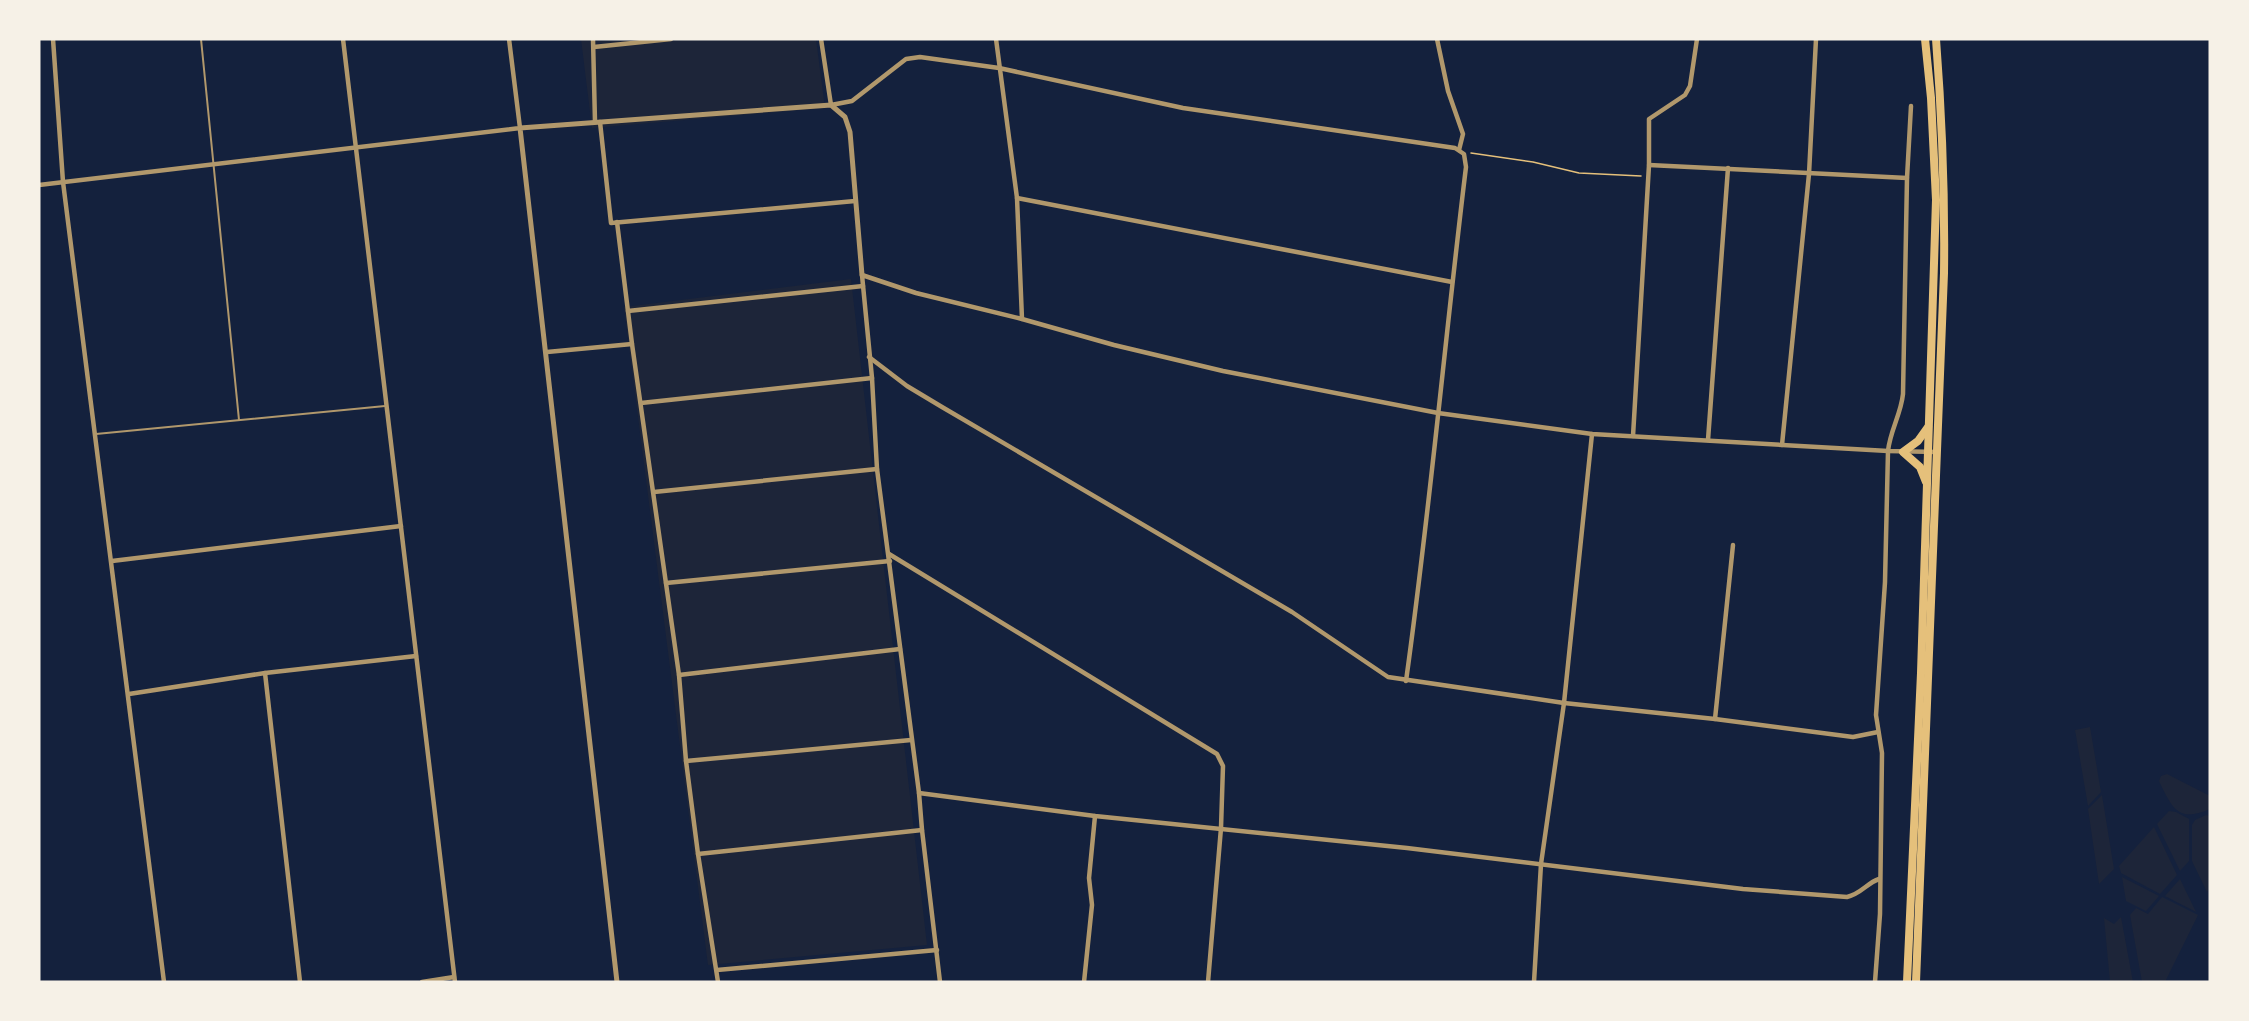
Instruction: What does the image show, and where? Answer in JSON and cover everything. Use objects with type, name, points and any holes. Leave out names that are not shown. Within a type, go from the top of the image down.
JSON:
[{"type":"highway","points":[[1907,982],[1928,488],[1936,200],[1925,39]]},
{"type":"highway","points":[[1916,982],[1938,452],[1945,199],[1936,39]]},
{"type":"highway","points":[[1928,488],[1920,467],[1903,452],[1924,434],[1930,417]]},
{"type":"street","points":[[53,39],[63,182],[164,982]]},
{"type":"street","points":[[343,39],[415,632],[454,979],[422,982]]},
{"type":"street","points":[[509,39],[547,352],[617,982]]},
{"type":"street","points":[[593,39],[597,122],[628,311],[654,492],[679,675],[686,761],[698,854],[718,982]]},
{"type":"street","points":[[594,47],[671,39]]},
{"type":"street","points":[[821,39],[831,105],[845,117],[850,132],[872,378],[877,469],[919,793],[940,982]]},
{"type":"street","points":[[996,39],[1017,198],[1022,319]]},
{"type":"street","points":[[1437,39],[1448,91],[1463,134],[1459,150]]},
{"type":"street","points":[[1633,436],[1649,165],[1649,119],[1684,95],[1690,86],[1696,39]]},
{"type":"street","points":[[1782,445],[1809,174],[1816,39]]},
{"type":"street","points":[[39,185],[520,128],[831,105],[852,101],[906,59],[920,57],[999,68],[1183,108],[1459,150],[1464,154],[1466,167],[1418,595],[1406,681]]},
{"type":"street","points":[[1875,982],[1880,914],[1882,753],[1876,715],[1885,582],[1888,451],[1890,436],[1903,394],[1907,178],[1911,106]]},
{"type":"street","points":[[1649,165],[1907,178]]},
{"type":"street","points":[[1708,440],[1728,168]]},
{"type":"street","points":[[1017,198],[1452,282]]},
{"type":"street","points":[[614,222],[855,201]]},
{"type":"street","points":[[862,275],[916,293],[1114,345],[1223,371],[1438,413],[1592,434],[1903,452],[1938,452]]},
{"type":"street","points":[[628,311],[863,286]]},
{"type":"street","points":[[547,352],[632,344]]},
{"type":"street","points":[[869,357],[907,386],[1292,612],[1388,677],[1564,704],[1715,719],[1853,737],[1878,732]]},
{"type":"street","points":[[641,403],[872,378]]},
{"type":"street","points":[[1534,982],[1541,864],[1564,704],[1592,434]]},
{"type":"street","points":[[654,492],[877,469]]},
{"type":"street","points":[[112,561],[401,526]]},
{"type":"street","points":[[1715,719],[1733,545]]},
{"type":"street","points":[[889,554],[1217,754],[1223,766],[1221,828],[1208,982]]},
{"type":"street","points":[[666,583],[890,561]]},
{"type":"street","points":[[679,675],[900,649]]},
{"type":"street","points":[[129,694],[265,673],[416,656]]},
{"type":"street","points":[[265,673],[300,982]]},
{"type":"street","points":[[686,761],[911,740]]},
{"type":"street","points":[[919,793],[1095,816],[1541,864],[1743,889],[1847,897],[1855,895],[1880,879]]},
{"type":"street","points":[[1084,982],[1092,905],[1089,878],[1095,816]]},
{"type":"street","points":[[698,854],[922,830]]},
{"type":"street","points":[[717,970],[937,950]]},
{"type":"lane","points":[[201,39],[239,420]]},
{"type":"lane","points":[[96,434],[388,405]]},
{"type":"path","points":[[1464,154],[1473,153],[1533,162],[1579,173],[1648,176]]},
{"type":"shaded area","points":[[581,39],[816,39],[825,108],[592,128]]},
{"type":"shaded area","points":[[851,279],[927,945],[708,965],[624,307]]},
{"type":"shaded area","points":[[2090,727],[2101,792],[2088,806],[2075,730]]},
{"type":"shaded area","points":[[2167,774],[2210,796],[2210,809],[2190,814],[2177,810],[2168,799],[2159,781],[2161,776]]},
{"type":"shaded area","points":[[2102,795],[2114,869],[2099,884],[2088,809]]},
{"type":"shaded area","points":[[2169,811],[2189,819],[2189,861],[2180,871],[2157,824]]},
{"type":"shaded area","points":[[2206,815],[2210,816],[2210,887],[2207,892],[2192,861],[2192,825],[2195,820]]},
{"type":"shaded area","points":[[2154,827],[2177,875],[2160,894],[2121,873],[2119,866]]},
{"type":"shaded area","points":[[2122,877],[2159,896],[2146,911],[2126,901]]},
{"type":"shaded area","points":[[2180,879],[2196,912],[2165,896]]},
{"type":"shaded area","points":[[2162,897],[2198,915],[2165,982],[2142,982],[2130,915],[2136,908],[2148,914]]},
{"type":"shaded area","points":[[2121,917],[2133,982],[2110,982],[2104,918],[2114,924]]}]
